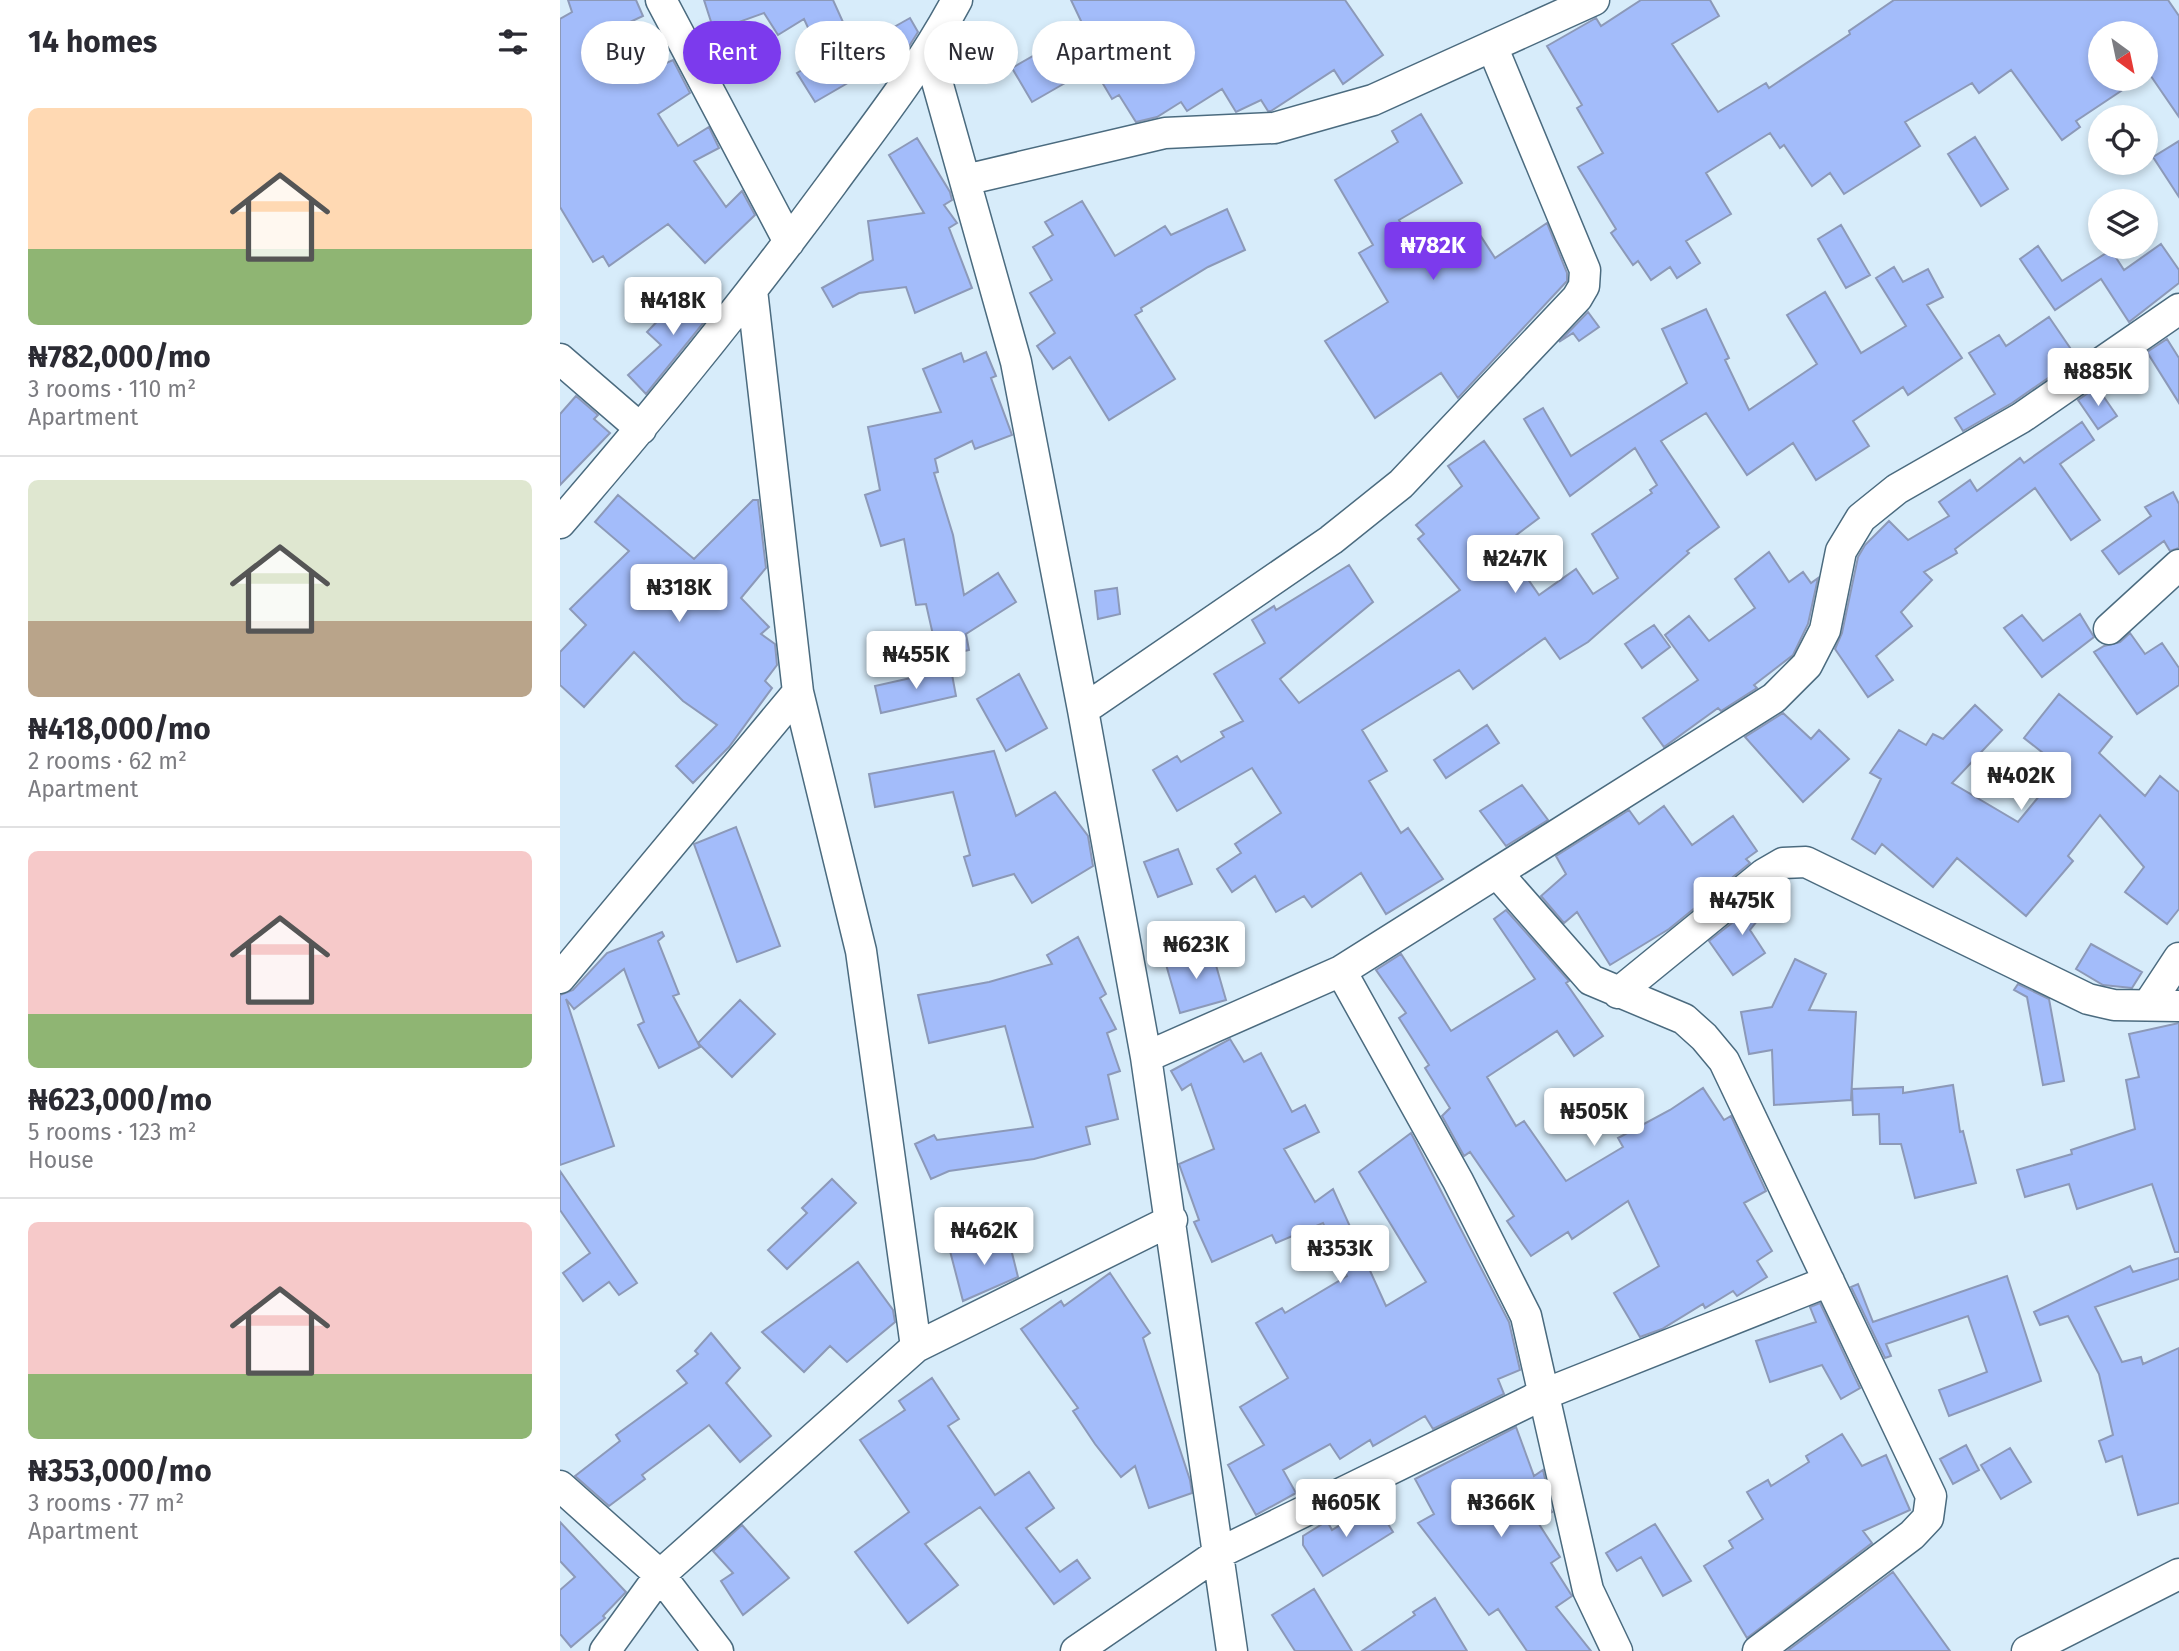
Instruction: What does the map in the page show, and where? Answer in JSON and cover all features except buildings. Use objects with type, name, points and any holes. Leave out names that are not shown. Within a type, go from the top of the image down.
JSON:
[{"type":"street","points":[[661,0],[789,242]]},
{"type":"street","points":[[946,21],[957,0]]},
{"type":"street","points":[[965,180],[1164,133],[1274,128],[1373,100],[1594,0]]},
{"type":"street","points":[[1083,710],[1331,540],[1401,484],[1577,298],[1584,286],[1585,270],[1492,46]]},
{"type":"street","points":[[560,523],[641,429],[752,290],[924,60]]},
{"type":"street","points":[[938,84],[1016,362],[1083,710],[1146,1057],[1232,1651]]},
{"type":"street","points":[[752,290],[798,692],[861,951],[916,1347]]},
{"type":"street","points":[[1146,1057],[1341,971],[1774,698],[1807,665],[1825,630],[1841,551],[1861,518],[1897,489],[2021,418],[2179,309]]},
{"type":"street","points":[[560,359],[641,429]]},
{"type":"street","points":[[2109,629],[2179,565]]},
{"type":"street","points":[[560,978],[798,692]]},
{"type":"street","points":[[1618,993],[1764,874],[1783,863],[1806,863],[2088,999],[2114,1005],[2179,1006]]},
{"type":"street","points":[[1497,874],[1591,980],[1684,1019],[1724,1061],[1931,1496],[1928,1518],[1912,1535],[1758,1651]]},
{"type":"street","points":[[2148,1005],[2179,958]]},
{"type":"street","points":[[1341,971],[1458,1181],[1525,1317],[1588,1590],[1617,1651]]},
{"type":"street","points":[[605,1651],[660,1575],[916,1347],[1171,1220]]},
{"type":"street","points":[[1076,1651],[1219,1553],[1542,1395],[1829,1281]]},
{"type":"street","points":[[560,1486],[660,1575],[718,1651]]},
{"type":"street","points":[[2027,1651],[2179,1574]]}]
